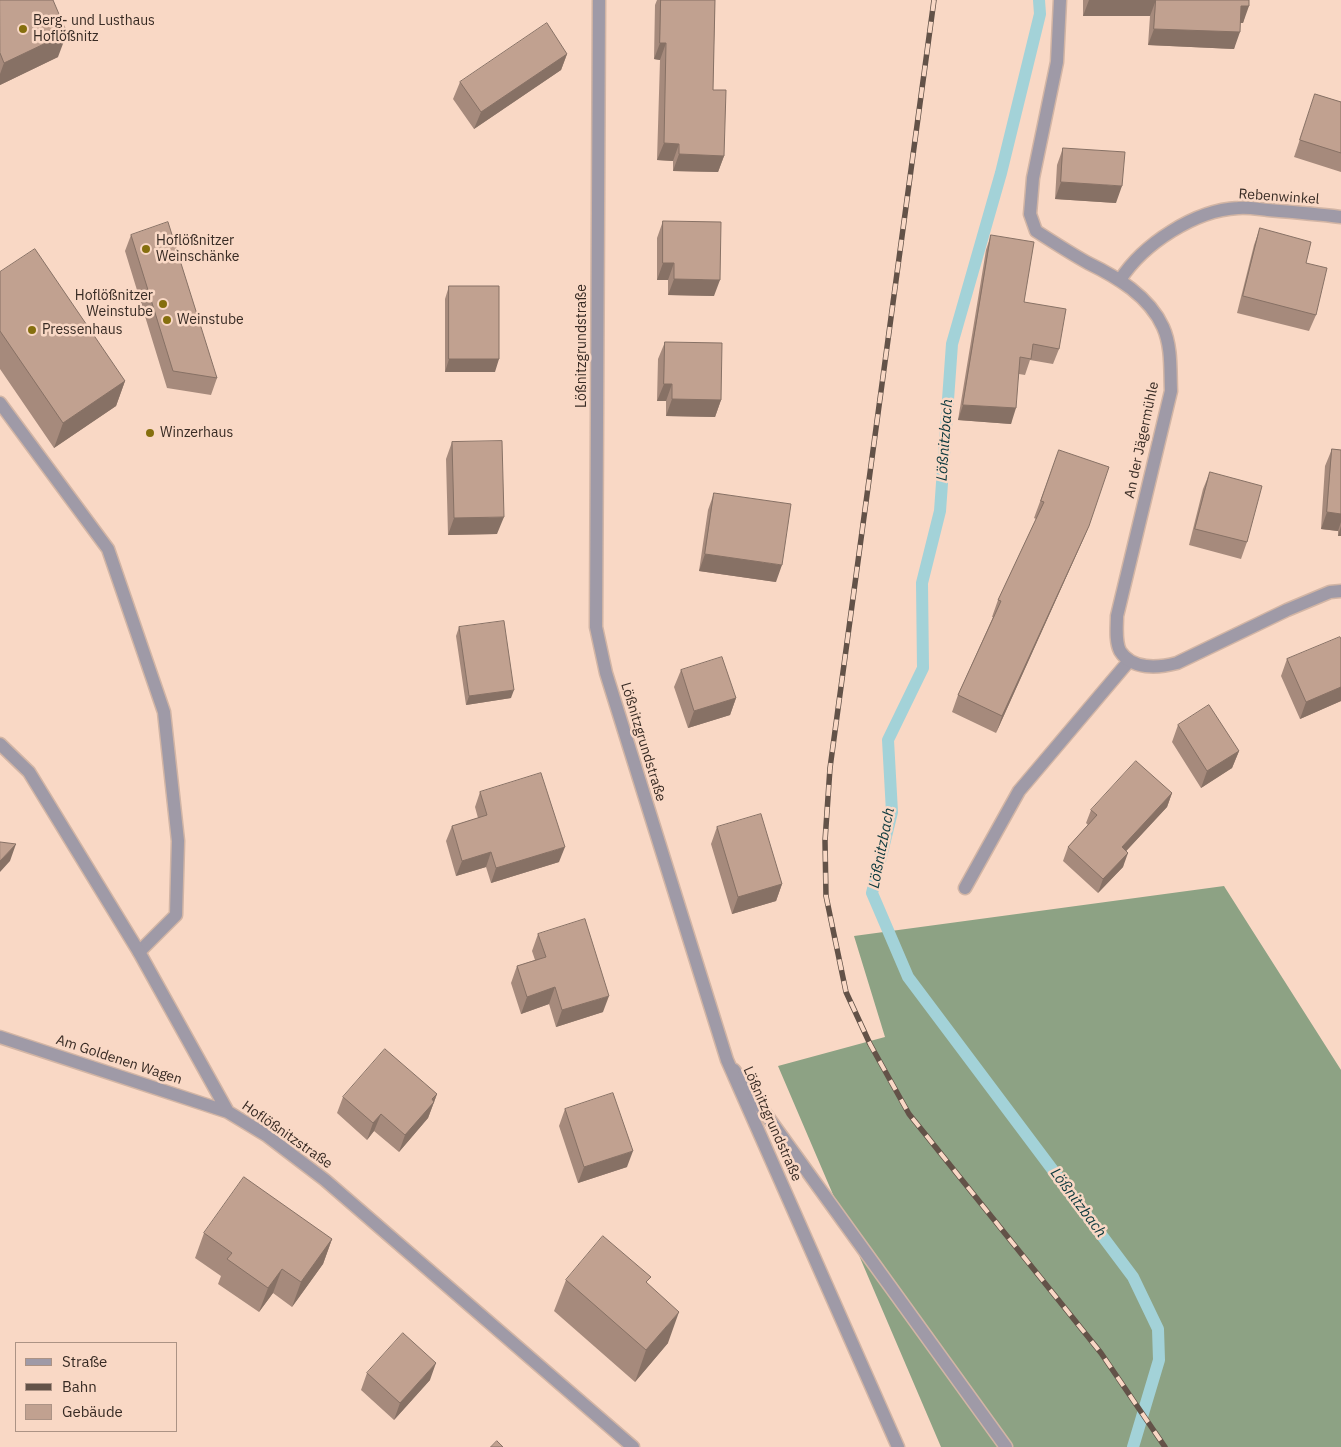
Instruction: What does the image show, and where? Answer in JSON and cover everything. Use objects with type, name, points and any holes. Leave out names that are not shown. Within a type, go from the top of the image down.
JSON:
[{"type":"street","name":"Lößnitzgrundstraße","points":[[598,0],[596,627],[606,673],[727,1060],[898,1447]]},
{"type":"street","name":"An der Jägermühle","points":[[1060,0],[1057,62],[1033,178],[1030,214],[1036,231],[1120,280],[1146,302],[1163,326],[1170,357],[1171,391],[1118,616],[1120,650],[1129,661]]},
{"type":"street","name":"Rebenwinkel","points":[[1120,280],[1129,266],[1146,248],[1202,216],[1237,208],[1341,217]]},
{"type":"street","points":[[0,403],[108,549],[164,712],[178,841],[176,915],[140,952]]},
{"type":"street","points":[[965,888],[1019,791],[1129,661],[1144,666],[1161,667],[1177,663],[1287,610],[1330,592],[1341,591]]},
{"type":"street","name":"Hoflößnitzstraße","points":[[0,744],[29,772],[140,952],[228,1112],[266,1135],[325,1180],[633,1447]]},
{"type":"street","name":"Am Goldenen Wagen","points":[[0,1037],[228,1112]]},
{"type":"street","points":[[727,1060],[1006,1447]]},
{"type":"green space","points":[[1224,886],[1341,1070],[1341,1447],[941,1447],[778,1066],[885,1037],[854,936]]},
{"type":"building","name":"Berg- und Lusthaus Hoflößnitz","points":[[0,0],[53,0],[67,33],[4,63],[0,53]]},
{"type":"building","points":[[661,0],[715,0],[713,90],[726,90],[724,156],[679,154],[679,144],[664,143],[666,43],[660,43]]},
{"type":"building","points":[[1156,0],[1249,0],[1249,6],[1241,6],[1240,32],[1154,29]]},
{"type":"building","points":[[547,23],[567,54],[481,112],[460,82]]},
{"type":"building","points":[[1315,94],[1341,102],[1341,153],[1300,140]]},
{"type":"building","points":[[1063,148],[1125,152],[1122,186],[1061,182]]},
{"type":"building","points":[[663,221],[721,222],[720,280],[674,279],[674,263],[663,263]]},
{"type":"building","name":"Weinstube","points":[[168,222],[217,378],[173,371],[131,235]]},
{"type":"building","points":[[1260,228],[1311,242],[1306,263],[1327,268],[1316,315],[1243,296]]},
{"type":"building","points":[[991,235],[1034,242],[1024,302],[1066,309],[1059,349],[1033,344],[1031,359],[1020,357],[1016,408],[963,405]]},
{"type":"building","name":"Pressenhaus","points":[[35,249],[125,381],[63,423],[0,331],[0,272]]},
{"type":"building","points":[[449,286],[499,286],[499,359],[449,359]]},
{"type":"building","points":[[665,342],[722,343],[721,400],[672,399],[672,384],[664,384]]},
{"type":"building","points":[[502,441],[504,517],[454,518],[452,442]]},
{"type":"building","points":[[1332,449],[1341,450],[1341,514],[1327,512]]},
{"type":"building","points":[[1059,450],[1109,467],[1089,526],[1002,716],[958,695],[1001,601],[998,600],[1044,502],[1041,501]]},
{"type":"building","points":[[1210,472],[1262,486],[1247,542],[1195,529]]},
{"type":"building","points":[[714,493],[791,504],[782,565],[705,554]]},
{"type":"building","points":[[504,621],[514,690],[469,696],[459,627]]},
{"type":"building","points":[[1340,637],[1341,687],[1306,702],[1287,659]]},
{"type":"building","points":[[722,657],[736,698],[694,711],[681,670]]},
{"type":"building","points":[[1209,705],[1239,751],[1207,771],[1178,725]]},
{"type":"building","points":[[1136,761],[1172,793],[1122,847],[1128,853],[1103,879],[1068,847],[1097,815],[1091,810]]},
{"type":"building","points":[[541,773],[565,847],[496,868],[491,852],[462,861],[452,826],[487,815],[480,792]]},
{"type":"building","points":[[761,814],[782,884],[738,897],[717,827]]},
{"type":"building","points":[[0,842],[16,844],[0,861]]},
{"type":"building","points":[[585,919],[609,996],[562,1010],[555,987],[527,997],[517,966],[546,957],[538,934]]},
{"type":"building","points":[[385,1049],[437,1094],[432,1099],[434,1102],[405,1135],[381,1114],[373,1123],[343,1097]]},
{"type":"building","points":[[613,1093],[633,1151],[584,1167],[565,1109]]},
{"type":"building","points":[[244,1177],[332,1239],[301,1282],[282,1269],[268,1288],[227,1259],[232,1253],[204,1233]]},
{"type":"building","points":[[603,1236],[651,1277],[646,1282],[679,1312],[646,1350],[566,1280]]},
{"type":"building","points":[[403,1333],[436,1363],[400,1403],[367,1373]]},
{"type":"building","points":[[497,1441],[503,1447],[491,1447]]},
{"type":"waterway","name":"Lößnitzbach","points":[[1039,0],[1040,14],[1001,173],[952,344],[940,511],[922,583],[923,668],[888,740],[892,812],[872,893],[908,977],[1133,1277],[1158,1329],[1159,1360],[1133,1447]]},
{"type":"railway","points":[[934,0],[830,768],[825,841],[826,896],[846,992],[870,1044],[909,1114],[1101,1353],[1165,1447]]},
{"type":"place","name":"Berg- und Lusthaus Hoflößnitz","points":[[23,29]]},
{"type":"place","name":"Hoflößnitzer Weinschänke","points":[[146,249]]},
{"type":"place","name":"Hoflößnitzer Weinstube","points":[[163,304]]},
{"type":"place","name":"Weinstube","points":[[167,320]]},
{"type":"place","name":"Pressenhaus","points":[[32,330]]},
{"type":"place","name":"Winzerhaus","points":[[150,433]]}]
